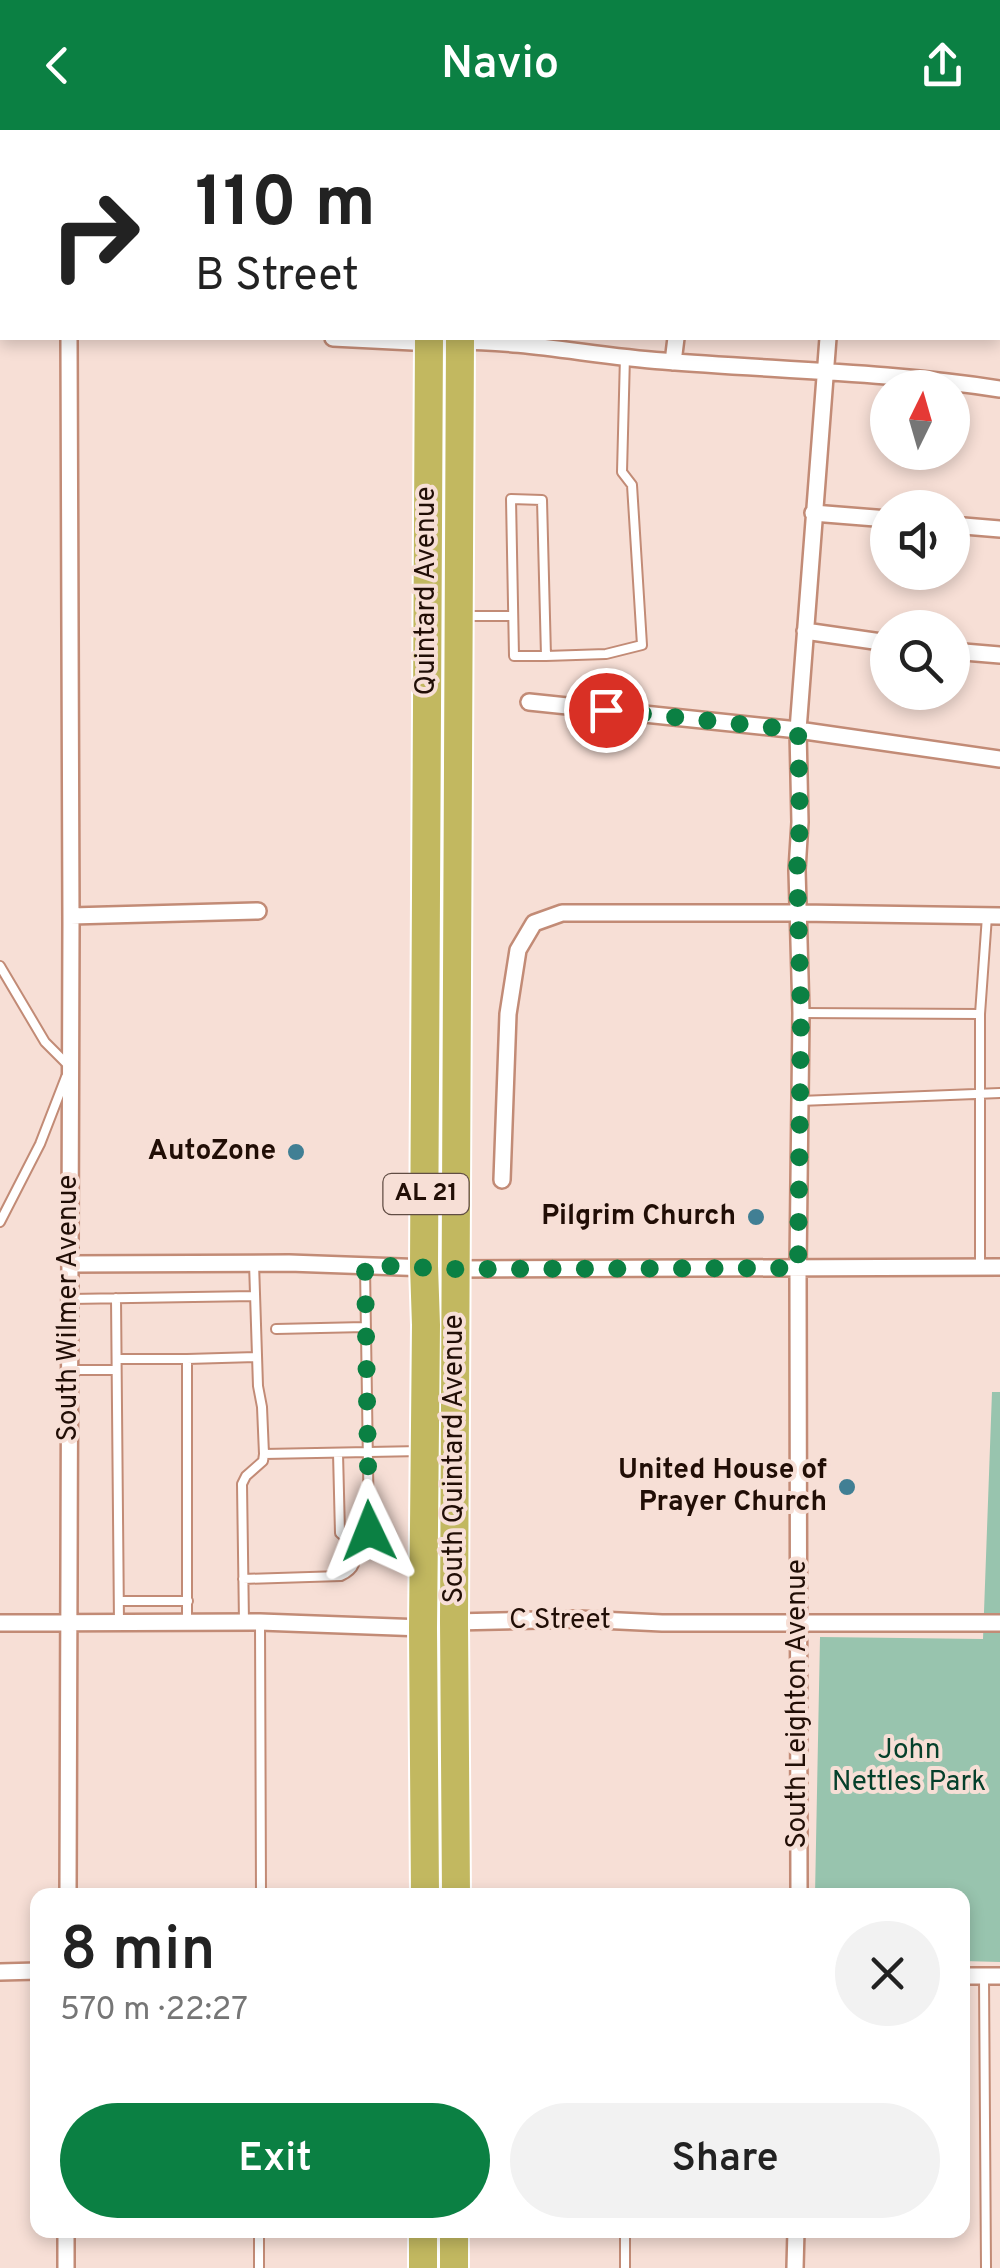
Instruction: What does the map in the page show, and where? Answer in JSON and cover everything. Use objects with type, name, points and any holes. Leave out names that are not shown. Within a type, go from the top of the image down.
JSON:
[{"type":"highway","name":"Quintard Avenue","points":[[426,844],[429,340]]},
{"type":"highway","name":"Quintard Avenue","points":[[458,843],[460,340]]},
{"type":"highway","name":"South Quintard Avenue","points":[[456,1888],[458,843]]},
{"type":"highway","name":"South Quintard Avenue","points":[[425,1888],[426,844]]},
{"type":"highway","points":[[423,2268],[424,2238]]},
{"type":"highway","points":[[454,2238],[454,2268]]},
{"type":"street","name":"South Wilmer Avenue","points":[[68,1888],[69,340]]},
{"type":"street","points":[[491,340],[673,362],[1000,389]]},
{"type":"street","points":[[673,362],[676,340]]},
{"type":"street","name":"South Leighton Avenue","points":[[798,1888],[798,730],[828,340]]},
{"type":"street","points":[[814,513],[870,518]]},
{"type":"street","points":[[970,526],[1000,530]]},
{"type":"street","points":[[804,631],[870,640]]},
{"type":"street","points":[[970,654],[1000,656]]},
{"type":"street","points":[[529,702],[798,730],[1000,759]]},
{"type":"street","points":[[70,916],[258,912]]},
{"type":"street","points":[[502,1180],[508,1014],[518,950],[534,923],[562,913],[993,916]]},
{"type":"street","points":[[70,1264],[254,1263],[457,1269],[1000,1267]]},
{"type":"street","name":"C Street","points":[[0,1622],[252,1622],[424,1628],[454,1622],[578,1620],[1000,1624]]},
{"type":"street","points":[[0,1972],[30,1971]]},
{"type":"street","points":[[66,2238],[66,2268]]},
{"type":"street","points":[[795,2268],[796,2238]]},
{"type":"lane","points":[[546,656],[542,500],[511,499],[514,656],[546,656],[606,654],[642,645],[632,484],[622,472],[625,356]]},
{"type":"lane","points":[[459,616],[513,616]]},
{"type":"lane","points":[[980,1267],[980,1014],[993,916]]},
{"type":"lane","points":[[0,966],[45,1042],[70,1067],[40,1144],[0,1222]]},
{"type":"lane","points":[[801,1013],[980,1014]]},
{"type":"lane","points":[[799,1101],[1000,1094]]},
{"type":"lane","points":[[254,1263],[264,1454],[263,1461],[242,1484],[243,1579],[252,1622],[262,1888]]},
{"type":"lane","points":[[355,1546],[369,1531],[365,1265]]},
{"type":"lane","points":[[70,1299],[255,1296]]},
{"type":"lane","points":[[116,1298],[119,1623]]},
{"type":"lane","points":[[276,1329],[365,1327]]},
{"type":"lane","points":[[116,1358],[257,1357]]},
{"type":"lane","points":[[186,1359],[187,1622]]},
{"type":"lane","points":[[70,1370],[116,1370]]},
{"type":"lane","points":[[264,1454],[426,1451]]},
{"type":"lane","points":[[243,1579],[341,1576],[352,1571],[355,1546],[340,1533],[338,1452]]},
{"type":"lane","points":[[118,1601],[188,1601]]},
{"type":"lane","points":[[986,2268],[992,1976]]},
{"type":"lane","points":[[259,2238],[259,2268]]},
{"type":"lane","points":[[625,2238],[625,2268]]},
{"type":"green space","name":"John Nettles Park","points":[[992,1392],[1000,1392],[1000,1962],[970,1961],[970,1888],[815,1888],[820,1637],[983,1639]]},
{"type":"place","name":"AutoZone","points":[[296,1152]]},
{"type":"place","name":"Pilgrim Church","points":[[756,1217]]},
{"type":"place","name":"United House of Prayer Church","points":[[847,1487]]},
{"type":"route","points":[[369,1531],[365,1265],[457,1269],[798,1268],[798,730],[606,710]]}]
